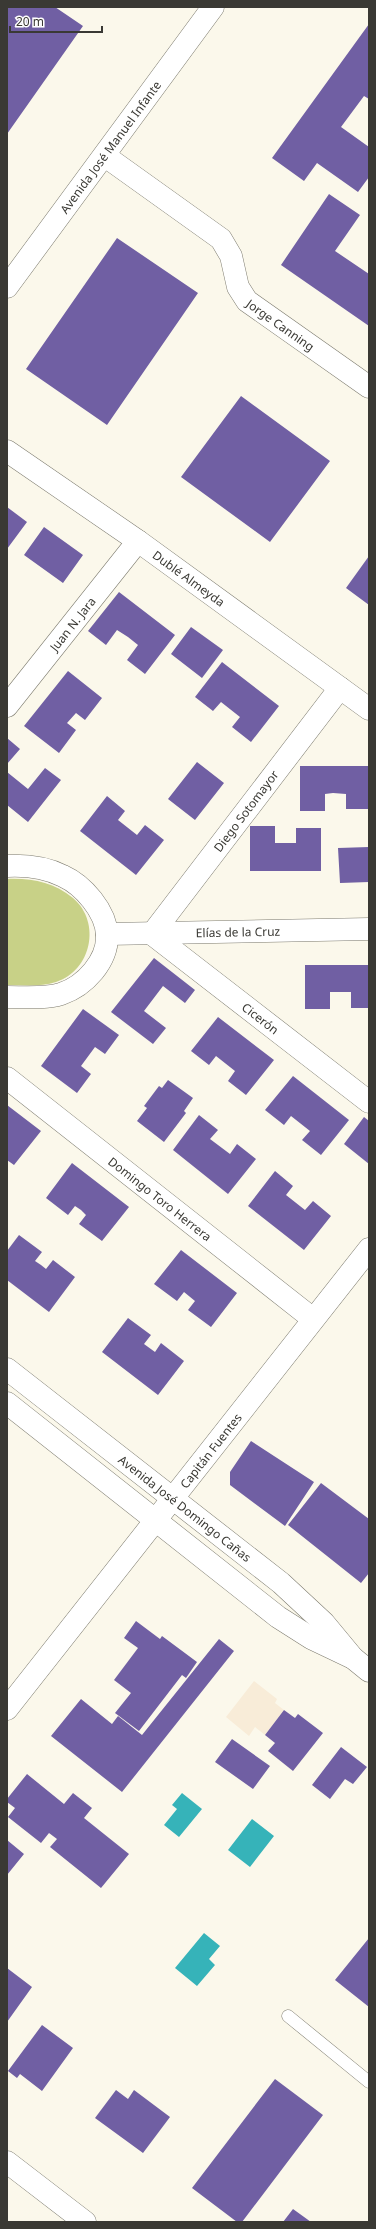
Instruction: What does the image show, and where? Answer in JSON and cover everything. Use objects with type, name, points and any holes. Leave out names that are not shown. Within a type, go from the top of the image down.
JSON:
[{"type":"street","name":"Avenida José Manuel Infante","points":[[7,287],[213,7]]},
{"type":"street","name":"Jorge Canning","points":[[104,156],[221,239],[231,256],[238,287],[247,301],[369,387]]},
{"type":"street","name":"Dublé Almeyda","points":[[7,451],[138,541],[369,709]]},
{"type":"street","name":"Juan N. Jara","points":[[7,706],[138,541]]},
{"type":"street","name":"Diego Sotomayor","points":[[152,934],[340,688]]},
{"type":"street","points":[[7,866],[37,867],[64,876],[76,884],[92,901],[107,934],[106,947],[98,964],[82,982],[61,994],[31,998],[7,997]]},
{"type":"street","name":"Elías de la Cruz","points":[[107,934],[369,929]]},
{"type":"street","name":"Cicerón","points":[[152,934],[369,1102]]},
{"type":"street","name":"Domingo Toro Herrera","points":[[7,1078],[313,1319]]},
{"type":"street","name":"Capitán Fuentes","points":[[7,1709],[154,1520],[369,1249]]},
{"type":"street","name":"Avenida José Domingo Cañas","points":[[7,1369],[173,1496],[303,1602],[361,1664]]},
{"type":"street","name":"Avenida José Domingo Cañas","points":[[7,1403],[278,1617],[311,1638],[361,1664]]},
{"type":"street","points":[[7,2162],[85,2222]]},
{"type":"lane","points":[[288,2016],[369,2082]]},
{"type":"shaded area","points":[[254,1681],[277,1699],[275,1703],[284,1710],[265,1735],[255,1727],[249,1736],[226,1717]]},
{"type":"green space","points":[[7,879],[34,880],[58,888],[73,898],[82,908],[88,920],[90,933],[88,945],[78,968],[68,976],[56,982],[44,985],[7,985]]},
{"type":"water","points":[[182,1793],[202,1809],[179,1837],[164,1825],[177,1809],[172,1805]]},
{"type":"water","points":[[252,1819],[274,1836],[250,1867],[228,1850]]},
{"type":"water","points":[[204,1933],[220,1946],[209,1959],[215,1965],[197,1986],[175,1968]]},
{"type":"building","points":[[7,7],[55,7],[83,26],[7,134]]},
{"type":"building","points":[[369,24],[369,99],[364,96],[341,127],[369,147],[369,177],[358,192],[317,163],[304,181],[272,158]]},
{"type":"building","points":[[329,194],[360,215],[335,251],[369,274],[369,326],[281,265]]},
{"type":"building","points":[[117,238],[198,293],[107,425],[26,369]]},
{"type":"building","points":[[241,396],[330,461],[270,542],[181,477]]},
{"type":"building","points":[[7,507],[27,522],[7,549]]},
{"type":"building","points":[[44,527],[83,555],[63,583],[24,555]]},
{"type":"building","points":[[369,556],[369,605],[346,588]]},
{"type":"building","points":[[119,592],[175,635],[145,674],[127,660],[138,645],[128,637],[117,630],[106,645],[88,631]]},
{"type":"building","points":[[191,627],[223,650],[202,678],[171,654]]},
{"type":"building","points":[[222,662],[279,706],[251,742],[232,727],[240,717],[221,702],[213,711],[195,697]]},
{"type":"building","points":[[68,671],[102,698],[85,720],[76,713],[67,723],[76,730],[59,753],[24,726]]},
{"type":"building","points":[[7,738],[20,749],[7,764]]},
{"type":"building","points":[[197,762],[224,783],[195,820],[168,799]]},
{"type":"building","points":[[300,766],[369,766],[369,809],[346,809],[346,794],[333,793],[325,794],[325,811],[300,811]]},
{"type":"building","points":[[45,768],[61,780],[28,822],[7,805],[7,772],[28,789]]},
{"type":"building","points":[[107,796],[125,811],[118,820],[137,835],[145,825],[164,840],[136,875],[80,831]]},
{"type":"building","points":[[250,826],[275,826],[275,843],[296,843],[296,828],[321,828],[321,871],[250,871]]},
{"type":"building","points":[[369,847],[369,882],[340,883],[338,848]]},
{"type":"building","points":[[154,958],[195,990],[185,1003],[163,986],[144,1011],[166,1028],[153,1044],[111,1012]]},
{"type":"building","points":[[305,965],[369,965],[369,1008],[351,1008],[351,992],[330,992],[330,1009],[305,1009]]},
{"type":"building","points":[[83,1009],[119,1035],[105,1054],[95,1047],[81,1066],[91,1074],[77,1093],[41,1066]]},
{"type":"building","points":[[218,1017],[274,1060],[246,1095],[228,1081],[235,1071],[216,1056],[209,1065],[191,1051]]},
{"type":"building","points":[[293,1076],[349,1120],[321,1155],[302,1140],[310,1131],[291,1116],[284,1125],[265,1110]]},
{"type":"building","points":[[168,1080],[193,1098],[184,1111],[186,1113],[164,1142],[137,1121],[147,1108],[144,1106],[159,1086],[162,1088]]},
{"type":"building","points":[[7,1105],[41,1131],[14,1165],[7,1160]]},
{"type":"building","points":[[199,1115],[218,1130],[210,1139],[230,1154],[237,1144],[256,1159],[228,1194],[173,1150]]},
{"type":"building","points":[[364,1117],[369,1121],[369,1164],[344,1144]]},
{"type":"building","points":[[72,1163],[129,1207],[102,1241],[79,1224],[86,1215],[81,1210],[75,1206],[68,1215],[46,1198]]},
{"type":"building","points":[[275,1171],[293,1186],[286,1195],[305,1210],[313,1201],[331,1216],[304,1250],[248,1206]]},
{"type":"building","points":[[19,1235],[42,1252],[35,1261],[46,1269],[53,1260],[75,1277],[49,1312],[7,1280],[7,1251]]},
{"type":"building","points":[[181,1250],[237,1293],[211,1327],[188,1310],[195,1301],[184,1292],[177,1301],[154,1284]]},
{"type":"building","points":[[128,1318],[151,1335],[144,1344],[155,1352],[161,1343],[184,1361],[158,1395],[102,1352]]},
{"type":"building","points":[[251,1441],[314,1482],[285,1526],[230,1485],[230,1472]]},
{"type":"building","points":[[321,1483],[369,1519],[369,1573],[361,1583],[288,1525]]},
{"type":"building","points":[[136,1621],[160,1639],[162,1636],[197,1662],[186,1678],[182,1675],[139,1731],[115,1713],[131,1693],[114,1680],[138,1648],[124,1638]]},
{"type":"building","points":[[219,1639],[234,1651],[122,1792],[51,1736],[81,1699],[112,1724],[118,1716],[142,1735]]},
{"type":"building","points":[[284,1710],[295,1718],[298,1714],[323,1733],[293,1771],[268,1751],[275,1743],[265,1735]]},
{"type":"building","points":[[232,1739],[270,1766],[253,1789],[215,1762]]},
{"type":"building","points":[[341,1747],[367,1767],[353,1784],[345,1779],[330,1799],[312,1785]]},
{"type":"building","points":[[27,1774],[64,1804],[73,1793],[92,1808],[84,1818],[129,1854],[101,1888],[50,1847],[57,1839],[49,1833],[41,1843],[8,1817],[15,1808],[7,1802],[7,1799]]},
{"type":"building","points":[[7,1840],[24,1854],[7,1875]]},
{"type":"building","points":[[369,1938],[369,2007],[335,1980]]},
{"type":"building","points":[[7,1968],[32,1987],[7,2022]]},
{"type":"building","points":[[42,2025],[73,2048],[42,2091],[20,2074],[17,2078],[8,2071]]},
{"type":"building","points":[[275,2079],[323,2115],[242,2222],[237,2222],[192,2188]]},
{"type":"building","points":[[116,2090],[128,2099],[134,2090],[170,2117],[143,2153],[95,2118]]},
{"type":"building","points":[[293,2209],[311,2222],[283,2222]]}]
